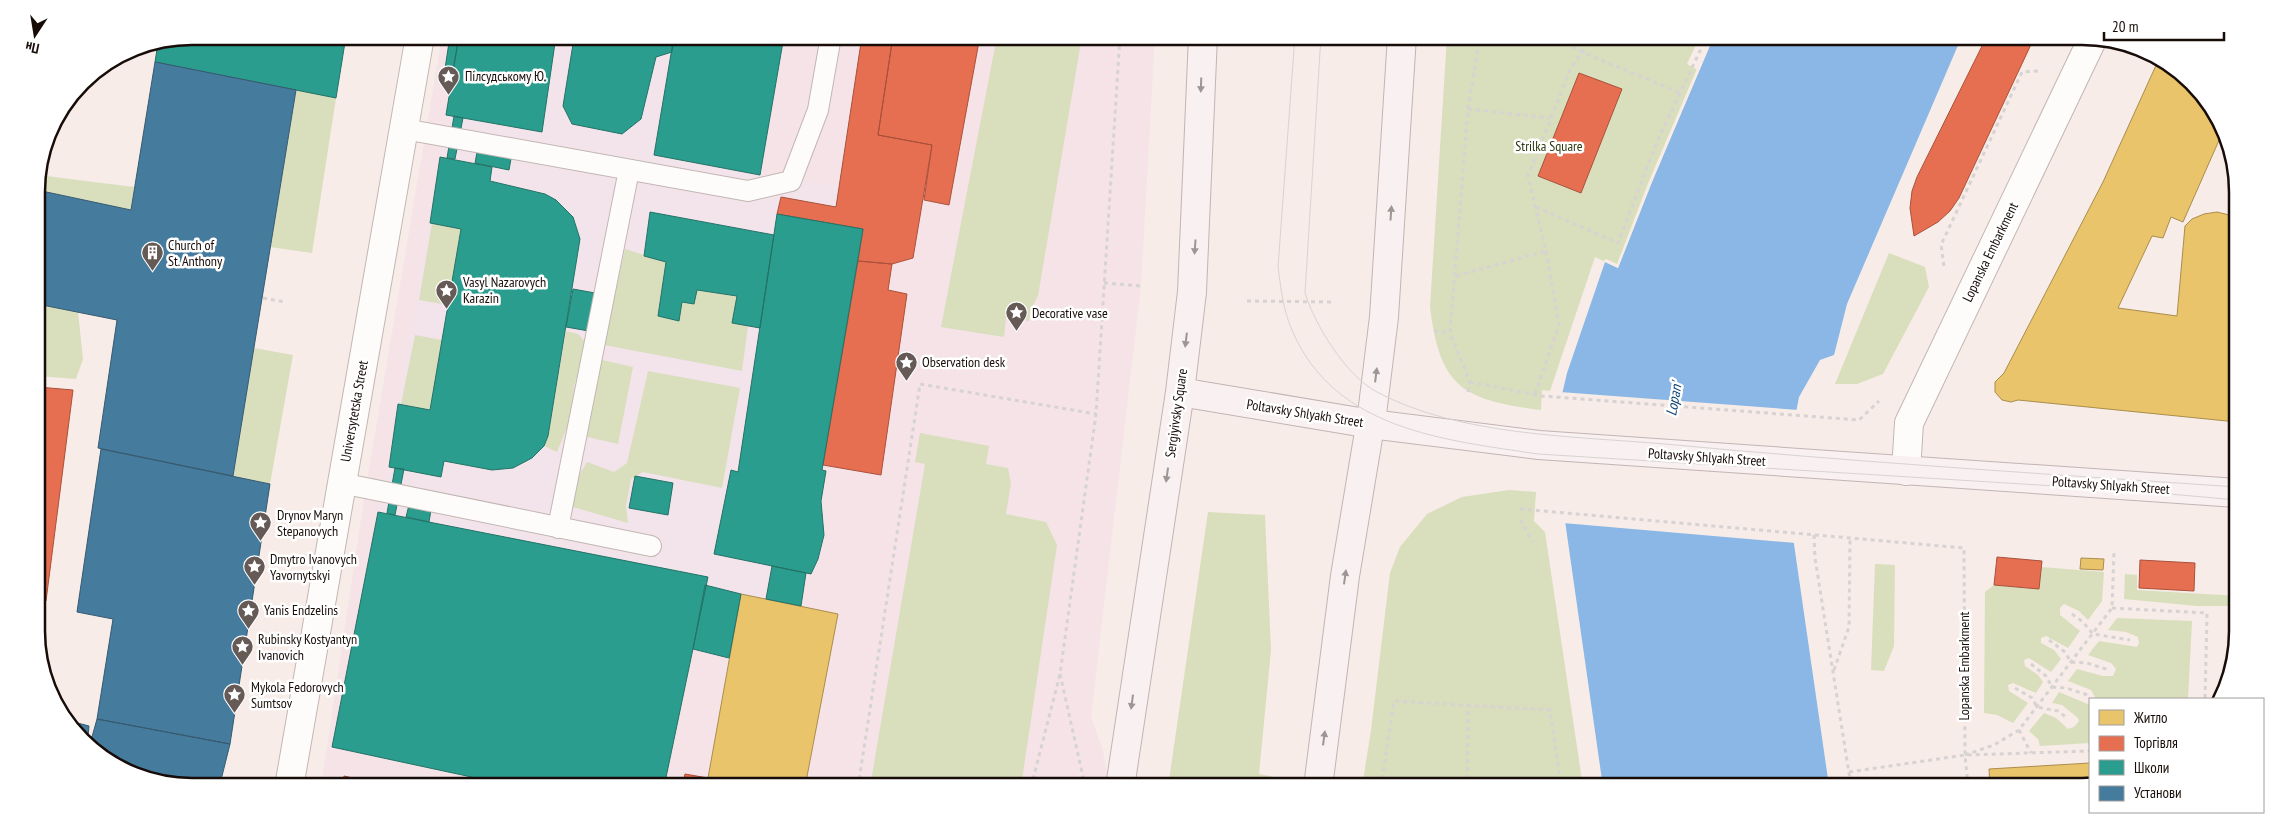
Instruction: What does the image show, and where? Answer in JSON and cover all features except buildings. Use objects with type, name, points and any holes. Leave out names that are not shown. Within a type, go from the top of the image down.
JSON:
[{"type":"main road","name":"Sergiyivsky Square","points":[[1121,778],[1180,392],[1196,238],[1203,45]]},
{"type":"main road","points":[[1319,778],[1345,576],[1371,424],[1384,318],[1401,45]]},
{"type":"main road","name":"Poltavsky Shlyakh Street","points":[[1180,392],[1371,424],[1539,445],[2229,492]]},
{"type":"street","name":"Universytetska Street","points":[[291,778],[418,45]]},
{"type":"street","name":"Lopanska Embarkment","points":[[1906,471],[1908,423],[2089,45]]},
{"type":"lane","points":[[404,129],[748,190],[791,181],[818,110],[830,45]]},
{"type":"lane","points":[[558,528],[629,170]]},
{"type":"lane","points":[[341,483],[651,546]]},
{"type":"path","points":[[1033,778],[1060,674],[1096,414],[1119,45]]},
{"type":"path","points":[[1468,392],[1470,382],[1450,333],[1468,109],[1479,45]]},
{"type":"path","points":[[1568,45],[1680,94]]},
{"type":"path","points":[[1535,394],[1559,324],[1546,251],[1528,176],[1570,70],[1587,45]]},
{"type":"path","points":[[1536,207],[1618,243],[1657,142],[1703,45]]},
{"type":"path","points":[[1945,272],[1941,246],[2022,72],[2047,70]]},
{"type":"path","points":[[1468,109],[1550,118]]},
{"type":"path","points":[[1456,276],[1546,251]]},
{"type":"path","points":[[1104,283],[1141,286]]},
{"type":"path","points":[[263,298],[285,302]]},
{"type":"path","points":[[1247,301],[1331,302]]},
{"type":"path","points":[[1434,331],[1450,333]]},
{"type":"path","points":[[1470,382],[1542,396],[1859,420],[1882,397]]},
{"type":"path","points":[[859,778],[920,384],[1096,414]]},
{"type":"path","points":[[1520,509],[1850,538],[1849,626],[1833,671]]},
{"type":"path","points":[[1520,520],[1533,542]]},
{"type":"path","points":[[1814,535],[1815,558],[1850,778]]},
{"type":"path","name":"Lopanska Embarkment","points":[[1850,538],[1964,548],[1965,755],[1967,778]]},
{"type":"path","points":[[1965,755],[1994,745],[2019,730],[2093,634],[2112,608],[2114,552]]},
{"type":"path","points":[[2112,608],[2207,613],[2205,698]]},
{"type":"path","points":[[2072,614],[2083,622],[2093,634],[2130,640]]},
{"type":"path","points":[[2050,640],[2065,652],[2071,662]]},
{"type":"path","points":[[2071,662],[2087,663],[2108,670]]},
{"type":"path","points":[[2031,664],[2040,669],[2052,688]]},
{"type":"path","points":[[1060,674],[1084,778]]},
{"type":"path","points":[[2015,688],[2032,698],[2037,707]]},
{"type":"path","points":[[2052,688],[2071,689],[2088,695]]},
{"type":"path","points":[[1382,778],[1394,701],[1550,710],[1560,778]]},
{"type":"path","points":[[1468,706],[1468,778]]},
{"type":"path","points":[[2037,707],[2058,711],[2067,718]]},
{"type":"path","points":[[2019,730],[2031,753]]},
{"type":"path","points":[[1849,772],[1965,755],[2089,751]]},
{"type":"shaded area","points":[[440,45],[1154,45],[1141,286],[1091,717],[1103,751],[1108,778],[322,778],[364,499]]},
{"type":"shaded area","points":[[458,45],[782,45],[760,175],[839,187],[836,207],[781,197],[777,214],[863,229],[822,470],[826,471],[821,501],[824,535],[818,559],[811,574],[806,573],[801,606],[705,586],[666,778],[476,778],[332,747],[378,512],[389,467]]},
{"type":"green space","points":[[995,45],[1080,45],[1038,296],[1031,309],[1029,321],[1006,317],[1004,337],[941,327]]},
{"type":"green space","name":"Strilka Square","points":[[1446,45],[1696,45],[1687,64],[1699,71],[1618,268],[1595,257],[1550,391],[1542,390],[1541,410],[1492,401],[1474,394],[1460,385],[1449,373],[1441,356],[1434,334],[1430,307]]},
{"type":"green space","points":[[296,90],[336,98],[312,253],[270,247]]},
{"type":"green space","points":[[46,176],[134,187],[131,210],[45,192]]},
{"type":"green space","points":[[432,223],[461,229],[448,305],[419,300]]},
{"type":"green space","points":[[625,249],[666,262],[658,316],[678,321],[682,302],[697,290],[737,296],[733,323],[748,326],[742,371],[604,345]]},
{"type":"green space","points":[[1889,253],[1925,267],[1929,287],[1883,374],[1857,384],[1835,384]]},
{"type":"green space","points":[[45,306],[78,312],[83,359],[76,379],[45,377]]},
{"type":"green space","points":[[566,331],[578,334],[586,343],[574,387],[571,417],[557,452],[544,446],[548,436]]},
{"type":"green space","points":[[415,335],[442,340],[430,410],[401,404]]},
{"type":"green space","points":[[254,348],[293,355],[270,484],[233,476]]},
{"type":"green space","points":[[598,359],[633,367],[618,444],[583,436]]},
{"type":"green space","points":[[648,371],[740,388],[722,488],[643,472],[631,479],[626,506],[628,523],[573,507],[573,485],[587,462],[614,472],[627,463]]},
{"type":"green space","points":[[920,433],[989,446],[986,464],[1008,468],[1011,483],[1006,514],[1046,522],[1057,545],[1022,778],[872,778],[925,464],[915,462]]},
{"type":"green space","points":[[1509,490],[1536,492],[1534,521],[1545,532],[1582,778],[1363,778],[1390,573],[1400,547],[1427,514],[1462,497]]},
{"type":"green space","points":[[1208,512],[1265,515],[1271,650],[1259,774],[1279,778],[1169,778]]},
{"type":"green space","points":[[1875,564],[1895,565],[1894,646],[1884,671],[1871,670]]},
{"type":"green space","points":[[2041,567],[2104,572],[2102,601],[2088,620],[2079,611],[2064,604],[2060,608],[2060,615],[2080,631],[2068,648],[2046,636],[2041,638],[2041,643],[2054,650],[2061,659],[2051,672],[2029,658],[2024,660],[2025,666],[2038,675],[2043,682],[2036,693],[2013,683],[2008,685],[2009,691],[2028,703],[2013,723],[1997,715],[1984,713],[1985,592],[1994,585],[2039,589]]},
{"type":"green space","points":[[2125,574],[2137,575],[2137,590],[2229,595],[2229,606],[2197,606],[2124,599]]},
{"type":"green space","points":[[2117,618],[2192,621],[2188,698],[2095,698],[2091,690],[2068,681],[2077,669],[2103,676],[2113,676],[2116,669],[2111,663],[2088,655],[2099,641],[2137,647],[2139,643],[2138,637],[2126,632],[2108,630]]},
{"type":"green space","points":[[2059,692],[2089,705],[2089,743],[2040,746],[2038,739],[2029,731],[2044,713],[2056,718],[2068,729],[2074,727],[2079,721],[2062,705],[2052,703]]},
{"type":"water","name":"Lopan'","points":[[1710,45],[1958,45],[1847,304],[1834,355],[1820,360],[1799,397],[1784,475],[1828,778],[1602,778],[1566,528],[1554,429],[1567,373],[1605,262],[1618,268]]},
{"type":"pier","points":[[1707,45],[1710,45],[1618,268],[1603,261],[1606,259],[1617,264],[1649,181]]},
{"type":"pier","points":[[1560,392],[1799,410],[1786,475],[1796,543],[1563,523],[1552,429]]},
{"type":"tram line","points":[[1294,45],[1278,267],[1286,315],[1292,330],[1311,363],[1335,390],[1364,409],[1396,424],[1430,435],[1466,443],[1538,454],[2136,491],[2229,499]]},
{"type":"tram line","points":[[1320,45],[1305,293],[1316,320],[1343,362],[1365,384],[1377,392],[1409,407],[1444,418],[1517,432],[1879,462],[2229,486]]},
{"type":"place","name":"Пілсудському Ю.","points":[[449,95]]},
{"type":"place","name":"Church of St. Anthony","points":[[152,272]]},
{"type":"place","name":"Vasyl Nazarovych Karazin","points":[[447,309]]},
{"type":"place","name":"Decorative vase","points":[[1016,332]]},
{"type":"place","name":"Observation desk","points":[[906,381]]},
{"type":"place","name":"Drynov Maryn Stepanovych","points":[[261,542]]},
{"type":"place","name":"Dmytro Ivanovych Yavornytskyi","points":[[254,586]]},
{"type":"place","name":"Yanis Endzelins","points":[[248,629]]},
{"type":"place","name":"Rubinsky Kostyantyn Ivanovich","points":[[242,666]]},
{"type":"place","name":"Mykola Fedorovych Sumtsov","points":[[235,714]]}]
